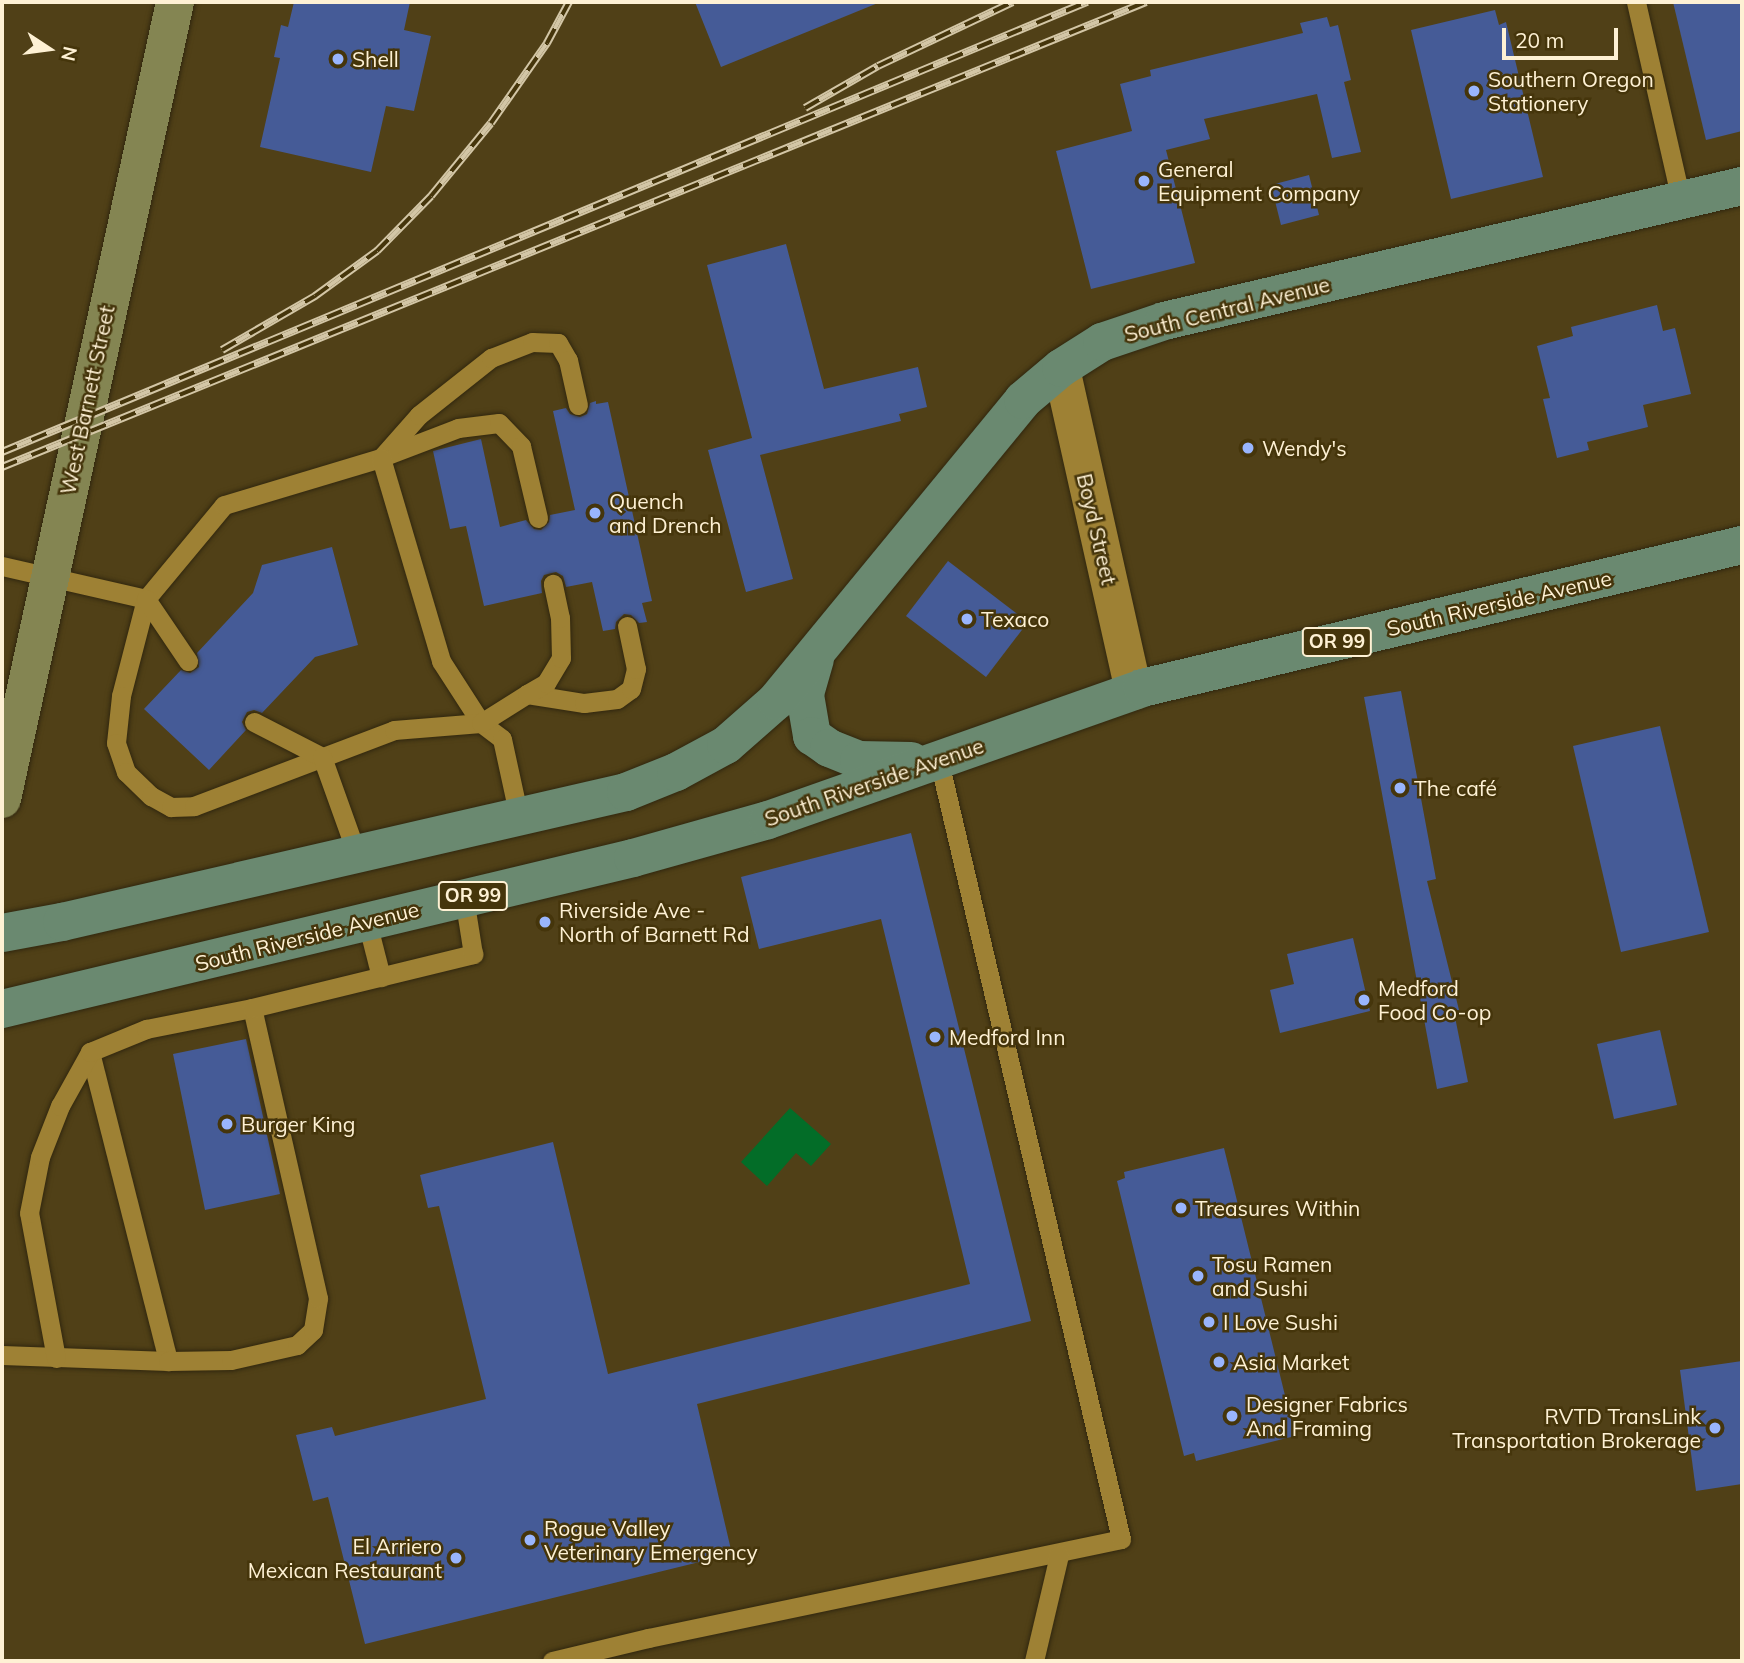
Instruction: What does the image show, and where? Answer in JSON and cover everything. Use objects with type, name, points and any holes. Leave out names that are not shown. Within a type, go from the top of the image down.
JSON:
[{"type":"main road","name":"South Central Avenue","points":[[519,817],[625,792],[676,772],[726,745],[776,701],[816,657],[1023,400],[1061,368],[1102,342],[1164,321],[1742,186]]},
{"type":"main road","name":"South Riverside Avenue","points":[[2,1009],[633,858],[768,820],[1133,691],[1742,545]]},
{"type":"main road","points":[[816,657],[805,695],[812,736],[829,748],[859,760],[939,761]]},
{"type":"main road","points":[[2,933],[62,922],[519,817]]},
{"type":"street","name":"West Barnett Street","points":[[2,799],[174,2]]},
{"type":"street","name":"Boyd Street","points":[[1061,368],[1133,691]]},
{"type":"lane","points":[[1636,2],[1681,200]]},
{"type":"lane","points":[[381,458],[419,415],[491,358],[532,342],[558,344],[568,360],[578,405]]},
{"type":"lane","points":[[538,518],[521,446],[499,424],[458,428],[381,458],[225,505],[146,599],[121,696],[116,743],[126,772],[151,796],[171,807],[194,806],[394,730],[481,723],[546,683],[561,657],[560,618],[553,584]]},
{"type":"lane","points":[[381,458],[441,661],[481,723],[502,739],[519,817]]},
{"type":"lane","points":[[2,566],[146,599],[188,661]]},
{"type":"lane","points":[[527,694],[584,703],[617,699],[631,689],[636,669],[627,626]]},
{"type":"lane","points":[[254,722],[323,757],[357,855]]},
{"type":"lane","points":[[552,1661],[661,1635],[1059,1555],[1121,1539],[939,761]]},
{"type":"lane","points":[[56,1358],[29,1213],[40,1157],[60,1107],[90,1052],[146,1029],[252,1008],[472,954],[464,898]]},
{"type":"lane","points":[[367,922],[381,976]]},
{"type":"lane","points":[[2,1355],[168,1361],[231,1360],[297,1345],[313,1330],[318,1298],[252,1008]]},
{"type":"lane","points":[[90,1052],[168,1361]]},
{"type":"lane","points":[[1034,1661],[1059,1555]]},
{"type":"shaded area","points":[[790,1108],[831,1144],[811,1166],[796,1153],[767,1186],[741,1162]]},
{"type":"building","points":[[294,2],[410,2],[404,30],[431,36],[414,111],[386,106],[371,172],[260,147],[280,58],[274,57],[281,25],[288,27]]},
{"type":"building","points":[[695,2],[877,2],[878,3],[721,67]]},
{"type":"building","points":[[1673,2],[1742,2],[1742,131],[1706,140]]},
{"type":"building","name":"Southern Oregon Stationery","points":[[1495,10],[1499,25],[1506,22],[1543,177],[1451,199],[1411,30]]},
{"type":"building","points":[[1327,17],[1330,27],[1338,25],[1351,80],[1344,82],[1361,152],[1332,158],[1317,94],[1204,119],[1210,139],[1166,150],[1195,263],[1091,289],[1056,151],[1132,131],[1120,84],[1151,76],[1150,70],[1303,33],[1300,23]]},
{"type":"building","points":[[1309,175],[1319,215],[1281,225],[1271,185]]},
{"type":"building","points":[[786,244],[824,389],[918,367],[927,407],[899,414],[901,421],[760,455],[793,579],[746,592],[708,450],[752,438],[707,265]]},
{"type":"building","points":[[1657,305],[1663,331],[1675,328],[1691,394],[1643,405],[1648,427],[1587,442],[1589,450],[1557,458],[1543,399],[1550,398],[1537,346],[1573,336],[1571,327]]},
{"type":"building","name":"Quench and Drench","points":[[596,401],[596,404],[608,402],[652,601],[642,603],[647,622],[639,623],[631,615],[624,614],[616,622],[615,629],[603,631],[592,582],[566,587],[563,576],[556,572],[544,575],[541,581],[542,593],[484,606],[466,526],[450,529],[433,451],[481,439],[500,527],[526,520],[534,529],[541,530],[549,522],[550,515],[575,510],[553,411],[566,408],[570,414],[580,417],[587,414],[590,403]]},
{"type":"building","points":[[332,547],[358,645],[315,657],[262,713],[254,710],[247,712],[242,722],[246,730],[209,770],[144,709],[181,670],[190,673],[199,667],[197,653],[253,593],[262,565]]},
{"type":"building","name":"Texaco","points":[[948,561],[1028,622],[986,677],[906,616]]},
{"type":"building","points":[[1401,691],[1436,879],[1427,881],[1459,1010],[1454,1012],[1468,1082],[1437,1089],[1364,697]]},
{"type":"building","points":[[1660,726],[1709,932],[1621,952],[1573,746]]},
{"type":"building","points":[[911,833],[1031,1321],[697,1404],[732,1554],[365,1644],[328,1497],[313,1501],[296,1435],[332,1427],[335,1436],[486,1399],[439,1206],[428,1208],[420,1175],[553,1142],[608,1374],[970,1284],[881,919],[759,949],[741,877]]},
{"type":"building","points":[[1353,938],[1370,1011],[1280,1033],[1270,990],[1294,984],[1287,954]]},
{"type":"building","points":[[1660,1030],[1677,1105],[1614,1119],[1597,1044]]},
{"type":"building","name":"Burger King","points":[[246,1039],[280,1194],[205,1210],[173,1054]]},
{"type":"building","points":[[1224,1148],[1295,1436],[1196,1461],[1194,1453],[1184,1456],[1117,1181],[1125,1178],[1124,1172]]},
{"type":"building","name":"RVTD TransLink Transportation Brokerage","points":[[1742,1361],[1742,1484],[1696,1491],[1680,1370]]},
{"type":"railway","points":[[222,350],[315,296],[377,251],[431,196],[491,123],[547,43],[569,2]]},
{"type":"railway","points":[[805,108],[878,66],[1013,2]]},
{"type":"railway","points":[[2,452],[1087,2]]},
{"type":"railway","points":[[2,467],[1146,2]]},
{"type":"place","name":"Shell","points":[[338,59]]},
{"type":"place","name":"Southern Oregon Stationery","points":[[1474,91]]},
{"type":"place","name":"General Equipment Company","points":[[1144,181]]},
{"type":"place","name":"Wendy's","points":[[1248,448]]},
{"type":"place","name":"Quench and Drench","points":[[595,513]]},
{"type":"place","name":"Texaco","points":[[967,619]]},
{"type":"place","name":"The café","points":[[1400,788]]},
{"type":"place","name":"Riverside Ave - North of Barnett Rd","points":[[545,922]]},
{"type":"place","name":"Medford Food Co-op","points":[[1364,1000]]},
{"type":"place","name":"Medford Inn","points":[[935,1037]]},
{"type":"place","name":"Burger King","points":[[227,1124]]},
{"type":"place","name":"Treasures Within","points":[[1181,1208]]},
{"type":"place","name":"Tosu Ramen and Sushi","points":[[1198,1276]]},
{"type":"place","name":"I Love Sushi","points":[[1209,1322]]},
{"type":"place","name":"Asia Market","points":[[1219,1362]]},
{"type":"place","name":"Designer Fabrics And Framing","points":[[1232,1416]]},
{"type":"place","name":"RVTD TransLink Transportation Brokerage","points":[[1715,1428]]},
{"type":"place","name":"Rogue Valley Veterinary Emergency","points":[[530,1540]]},
{"type":"place","name":"El Arriero Mexican Restaurant","points":[[456,1558]]}]
